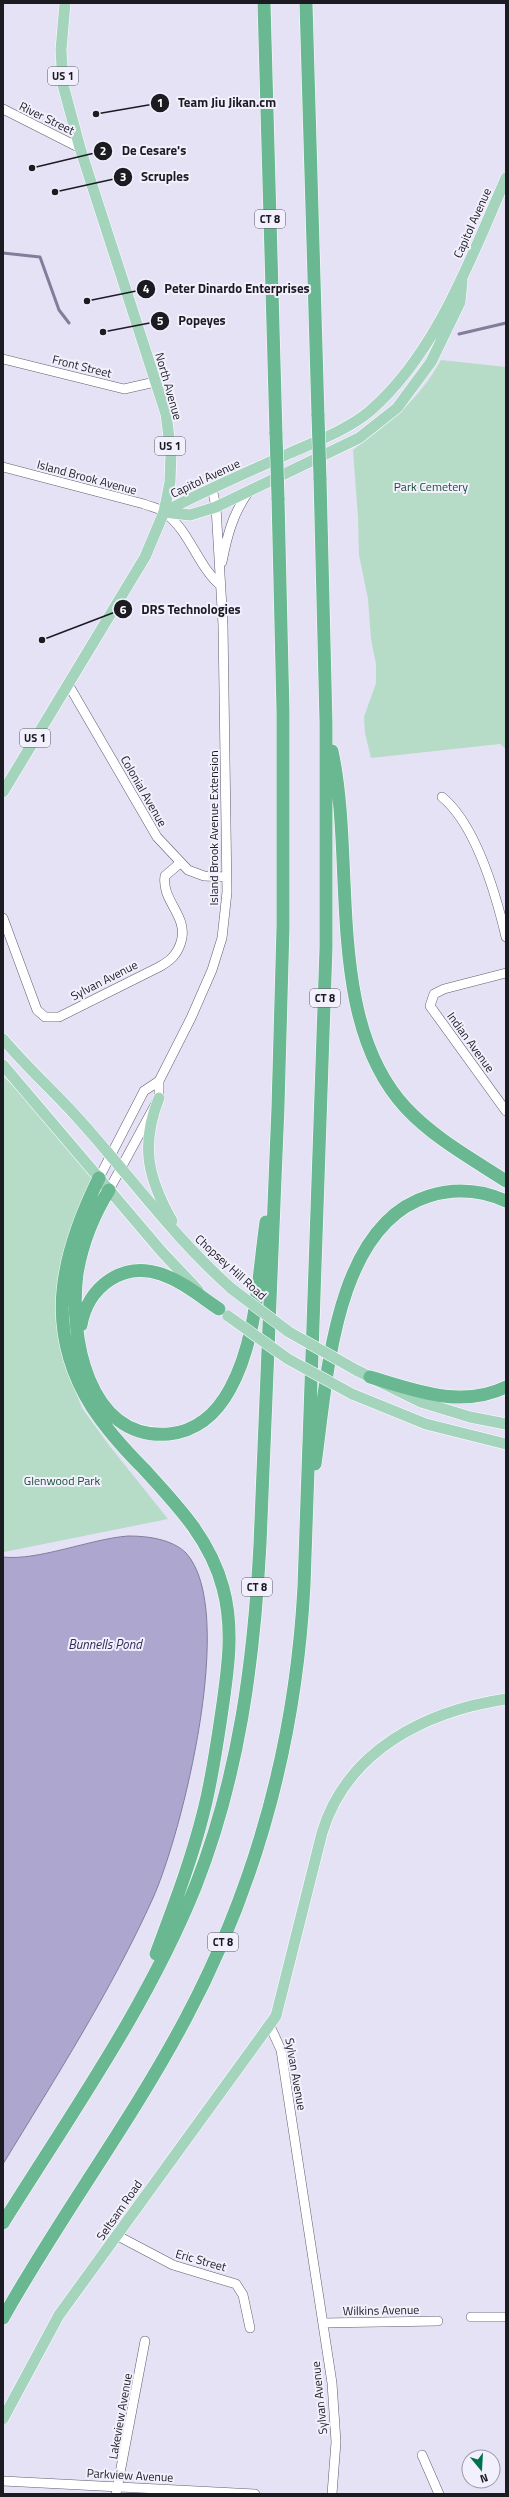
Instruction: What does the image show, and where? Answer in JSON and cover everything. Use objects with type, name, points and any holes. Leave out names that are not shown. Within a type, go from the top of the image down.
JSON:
[{"type":"highway","name":"CT 8","points":[[3,2223],[135,2009],[167,1948],[198,1878],[222,1806],[244,1712],[256,1615],[277,1143],[284,851],[278,498],[264,3]]},
{"type":"highway","name":"CT 8","points":[[3,2318],[173,2041],[213,1964],[238,1903],[269,1811],[290,1715],[303,1619],[326,979],[326,724],[306,3]]},
{"type":"highway","points":[[326,724],[338,784],[345,889],[355,998],[367,1047],[386,1082],[412,1114],[436,1134],[506,1181]]},
{"type":"highway","points":[[110,1190],[85,1239],[77,1274],[76,1307],[82,1356],[91,1384],[102,1402],[118,1419],[137,1430],[156,1434],[182,1432],[200,1423],[216,1409],[237,1374],[250,1331],[277,1143]]},
{"type":"highway","points":[[99,1178],[73,1236],[65,1272],[63,1313],[71,1359],[82,1388],[99,1418],[187,1517],[206,1546],[223,1587],[230,1634],[227,1678],[204,1814],[184,1880],[135,2009]]},
{"type":"highway","points":[[307,1518],[330,1362],[339,1317],[352,1276],[369,1245],[392,1217],[405,1207],[426,1197],[442,1192],[466,1191],[490,1195],[506,1201]]},
{"type":"highway","points":[[82,1356],[80,1332],[85,1309],[97,1289],[119,1274],[139,1271],[159,1273],[178,1282],[224,1312]]},
{"type":"highway","points":[[370,1377],[427,1393],[450,1397],[482,1395],[506,1387]]},
{"type":"main road","name":"North Avenue","points":[[3,792],[127,590],[145,557],[164,512],[170,482],[171,453],[166,414],[80,148],[63,85],[61,50],[65,3]]},
{"type":"main road","name":"Capitol Avenue","points":[[164,512],[212,488],[333,434],[369,411],[397,383],[424,348],[462,278],[506,178]]},
{"type":"main road","name":"Capitol Avenue","points":[[164,512],[190,515],[216,507],[359,438],[397,408],[431,362],[460,302],[462,278]]},
{"type":"main road","name":"Chopsey Hill Road","points":[[3,1039],[110,1156],[183,1241],[232,1289],[289,1332],[370,1377],[421,1402],[454,1413],[506,1424]]},
{"type":"main road","points":[[3,1065],[173,1264],[224,1312],[288,1359],[352,1394],[421,1422],[506,1444]]},
{"type":"main road","points":[[159,1098],[149,1135],[149,1167],[158,1195],[183,1241]]},
{"type":"main road","points":[[270,2026],[280,2005],[322,1833],[330,1812],[342,1790],[370,1759],[407,1730],[458,1708],[506,1699]]},
{"type":"main road","name":"Seltsam Road","points":[[3,2419],[59,2314],[118,2236],[270,2026]]},
{"type":"street","name":"River Street","points":[[3,109],[80,148]]},
{"type":"street","name":"Front Street","points":[[3,359],[124,389],[155,382]]},
{"type":"street","name":"Island Brook Avenue","points":[[3,467],[138,502],[164,512]]},
{"type":"street","name":"Island Brook Avenue Extension","points":[[99,1178],[144,1091],[158,1081],[199,1002],[218,954],[225,922],[227,877],[223,625],[216,507],[212,488]]},
{"type":"street","name":"Island Brook Avenue Extension","points":[[220,586],[230,525],[241,502],[250,490]]},
{"type":"street","points":[[164,512],[185,535],[209,575],[220,586]]},
{"type":"street","name":"Colonial Avenue","points":[[68,684],[157,836],[180,864],[200,875],[227,877]]},
{"type":"street","points":[[442,797],[453,806],[485,866],[493,885],[506,937]]},
{"type":"street","name":"Sylvan Avenue","points":[[3,918],[37,1010],[45,1016],[58,1017],[159,967],[174,957],[182,939],[182,924],[164,884],[165,876],[180,864]]},
{"type":"street","name":"Indian Avenue","points":[[506,973],[444,989],[434,994],[430,1006],[506,1111]]},
{"type":"street","points":[[110,1190],[159,1098],[158,1081]]},
{"type":"street","name":"Sylvan Avenue","points":[[270,2026],[280,2050],[323,2322],[336,2417],[335,2460],[332,2494]]},
{"type":"street","name":"Eric Street","points":[[118,2236],[173,2265],[236,2284],[243,2295],[250,2328]]},
{"type":"street","points":[[471,2317],[506,2317]]},
{"type":"street","name":"Wilkins Avenue","points":[[323,2322],[438,2321]]},
{"type":"street","name":"Lakeview Avenue","points":[[117,2490],[146,2341]]},
{"type":"street","points":[[422,2455],[439,2494]]},
{"type":"street","name":"Parkview Avenue","points":[[3,2481],[117,2490],[255,2494]]},
{"type":"green space","name":"Park Cemetery","points":[[441,360],[506,367],[506,749],[500,744],[371,758],[365,733],[364,717],[376,683],[376,664],[371,639],[368,599],[359,555],[353,450],[391,420],[413,400],[423,388]]},
{"type":"green space","name":"Glenwood Park","points":[[3,1076],[74,1147],[105,1184],[70,1275],[67,1327],[77,1395],[82,1408],[108,1444],[168,1519],[4,1552]]},
{"type":"water","name":"Bunnells Pond","points":[[128,1536],[159,1539],[174,1544],[186,1553],[201,1582],[207,1622],[206,1670],[200,1722],[190,1775],[178,1825],[165,1867],[137,1933],[63,2066],[3,2164],[3,1557],[32,1556],[97,1541]]},
{"type":"waterway","points":[[3,253],[40,257],[59,310],[69,323]]},
{"type":"waterway","points":[[459,334],[506,323]]},
{"type":"place","name":"Team Jiu Jikan.cm","points":[[96,114]]},
{"type":"place","name":"De Cesare's","points":[[32,168]]},
{"type":"place","name":"Scruples","points":[[55,192]]},
{"type":"place","name":"Peter Dinardo Enterprises","points":[[87,301]]},
{"type":"place","name":"Popeyes","points":[[103,332]]},
{"type":"place","name":"DRS Technologies","points":[[42,640]]}]
